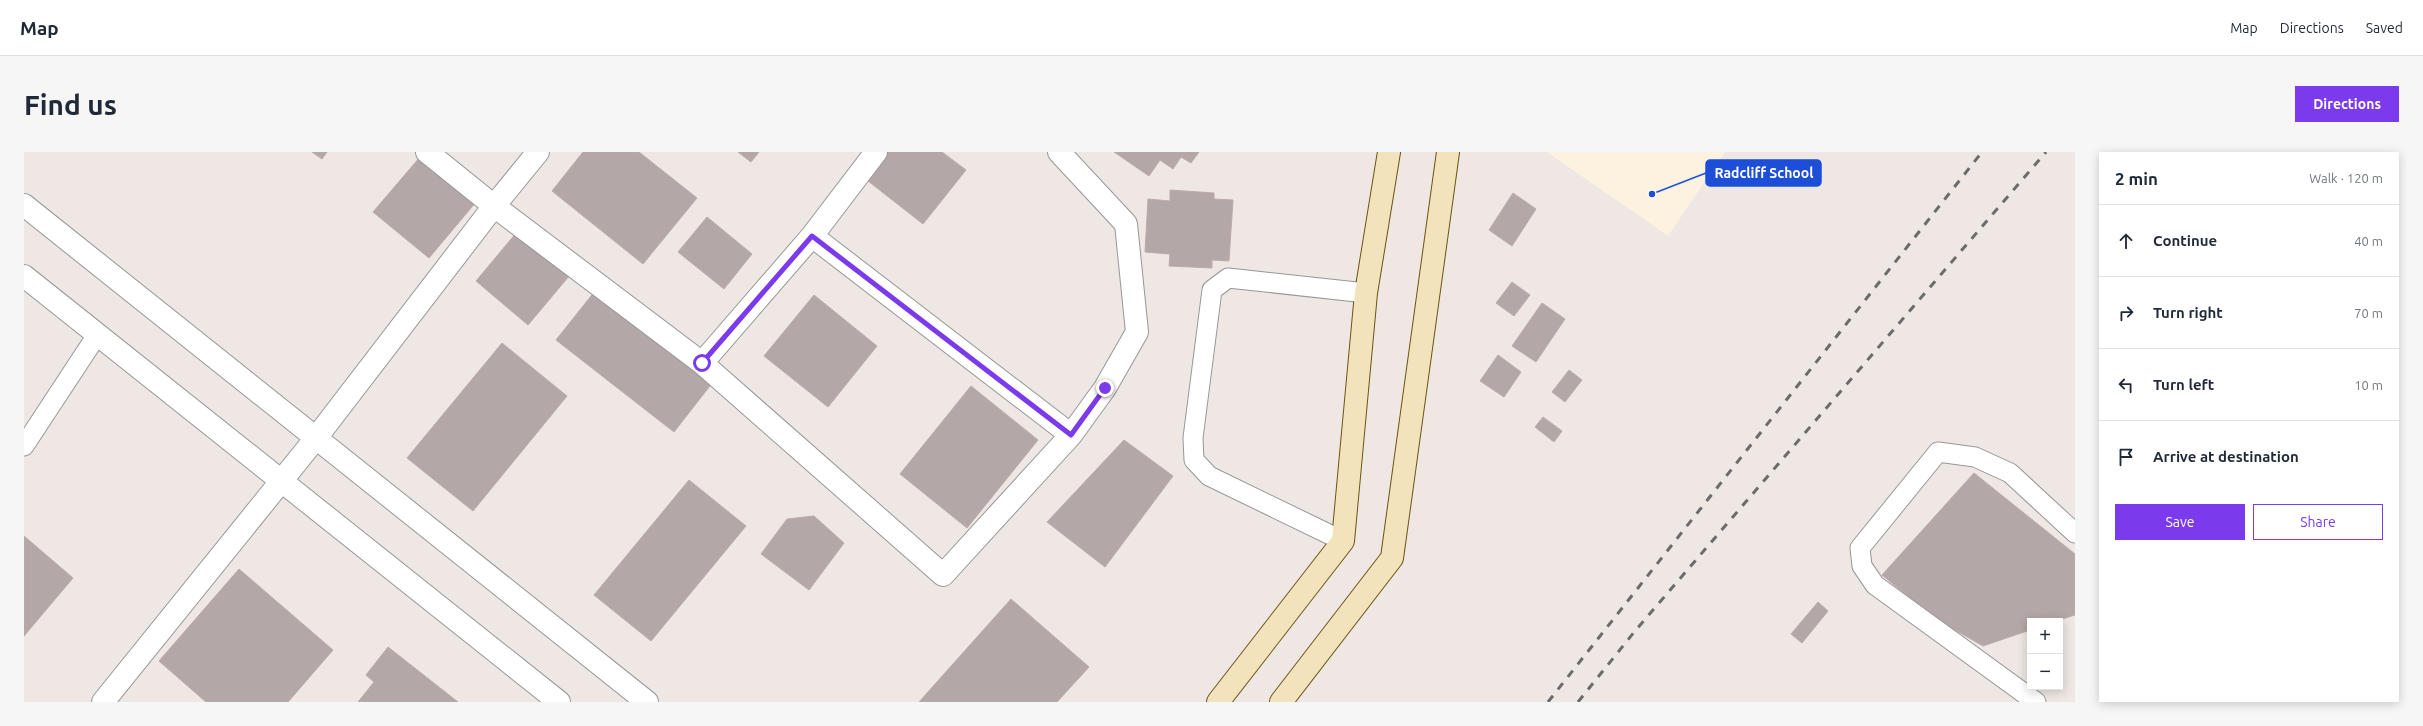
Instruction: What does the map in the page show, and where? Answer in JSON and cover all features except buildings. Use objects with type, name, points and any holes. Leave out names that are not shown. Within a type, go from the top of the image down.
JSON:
[{"type":"street","points":[[427,152],[494,206],[702,363],[943,575],[1071,435],[1105,388],[1137,332],[1126,224],[1059,152]]},
{"type":"street","points":[[103,702],[316,438],[494,206],[538,152]]},
{"type":"street","points":[[702,363],[812,236],[876,152]]},
{"type":"street","points":[[1218,702],[1343,541],[1366,293],[1389,152]]},
{"type":"street","points":[[1281,702],[1392,558],[1448,152]]},
{"type":"street","points":[[24,206],[647,702]]},
{"type":"street","points":[[812,236],[1071,435]]},
{"type":"street","points":[[24,276],[559,702]]},
{"type":"lane","points":[[1343,541],[1209,476],[1194,460],[1193,438],[1212,290],[1228,278],[1366,293]]},
{"type":"lane","points":[[24,446],[97,335]]},
{"type":"lane","points":[[2036,702],[1875,585],[1862,566],[1860,548],[1938,452],[1975,457],[2010,473],[2075,533]]},
{"type":"shaded area","points":[[1547,152],[1725,152],[1668,236]]},
{"type":"railway","points":[[1548,702],[1982,152]]},
{"type":"railway","points":[[1578,702],[1635,631],[2046,152]]},
{"type":"place","name":"Radcliff School","points":[[1652,194]]},
{"type":"route","points":[[702,363],[812,236],[1071,435],[1105,388]]}]
